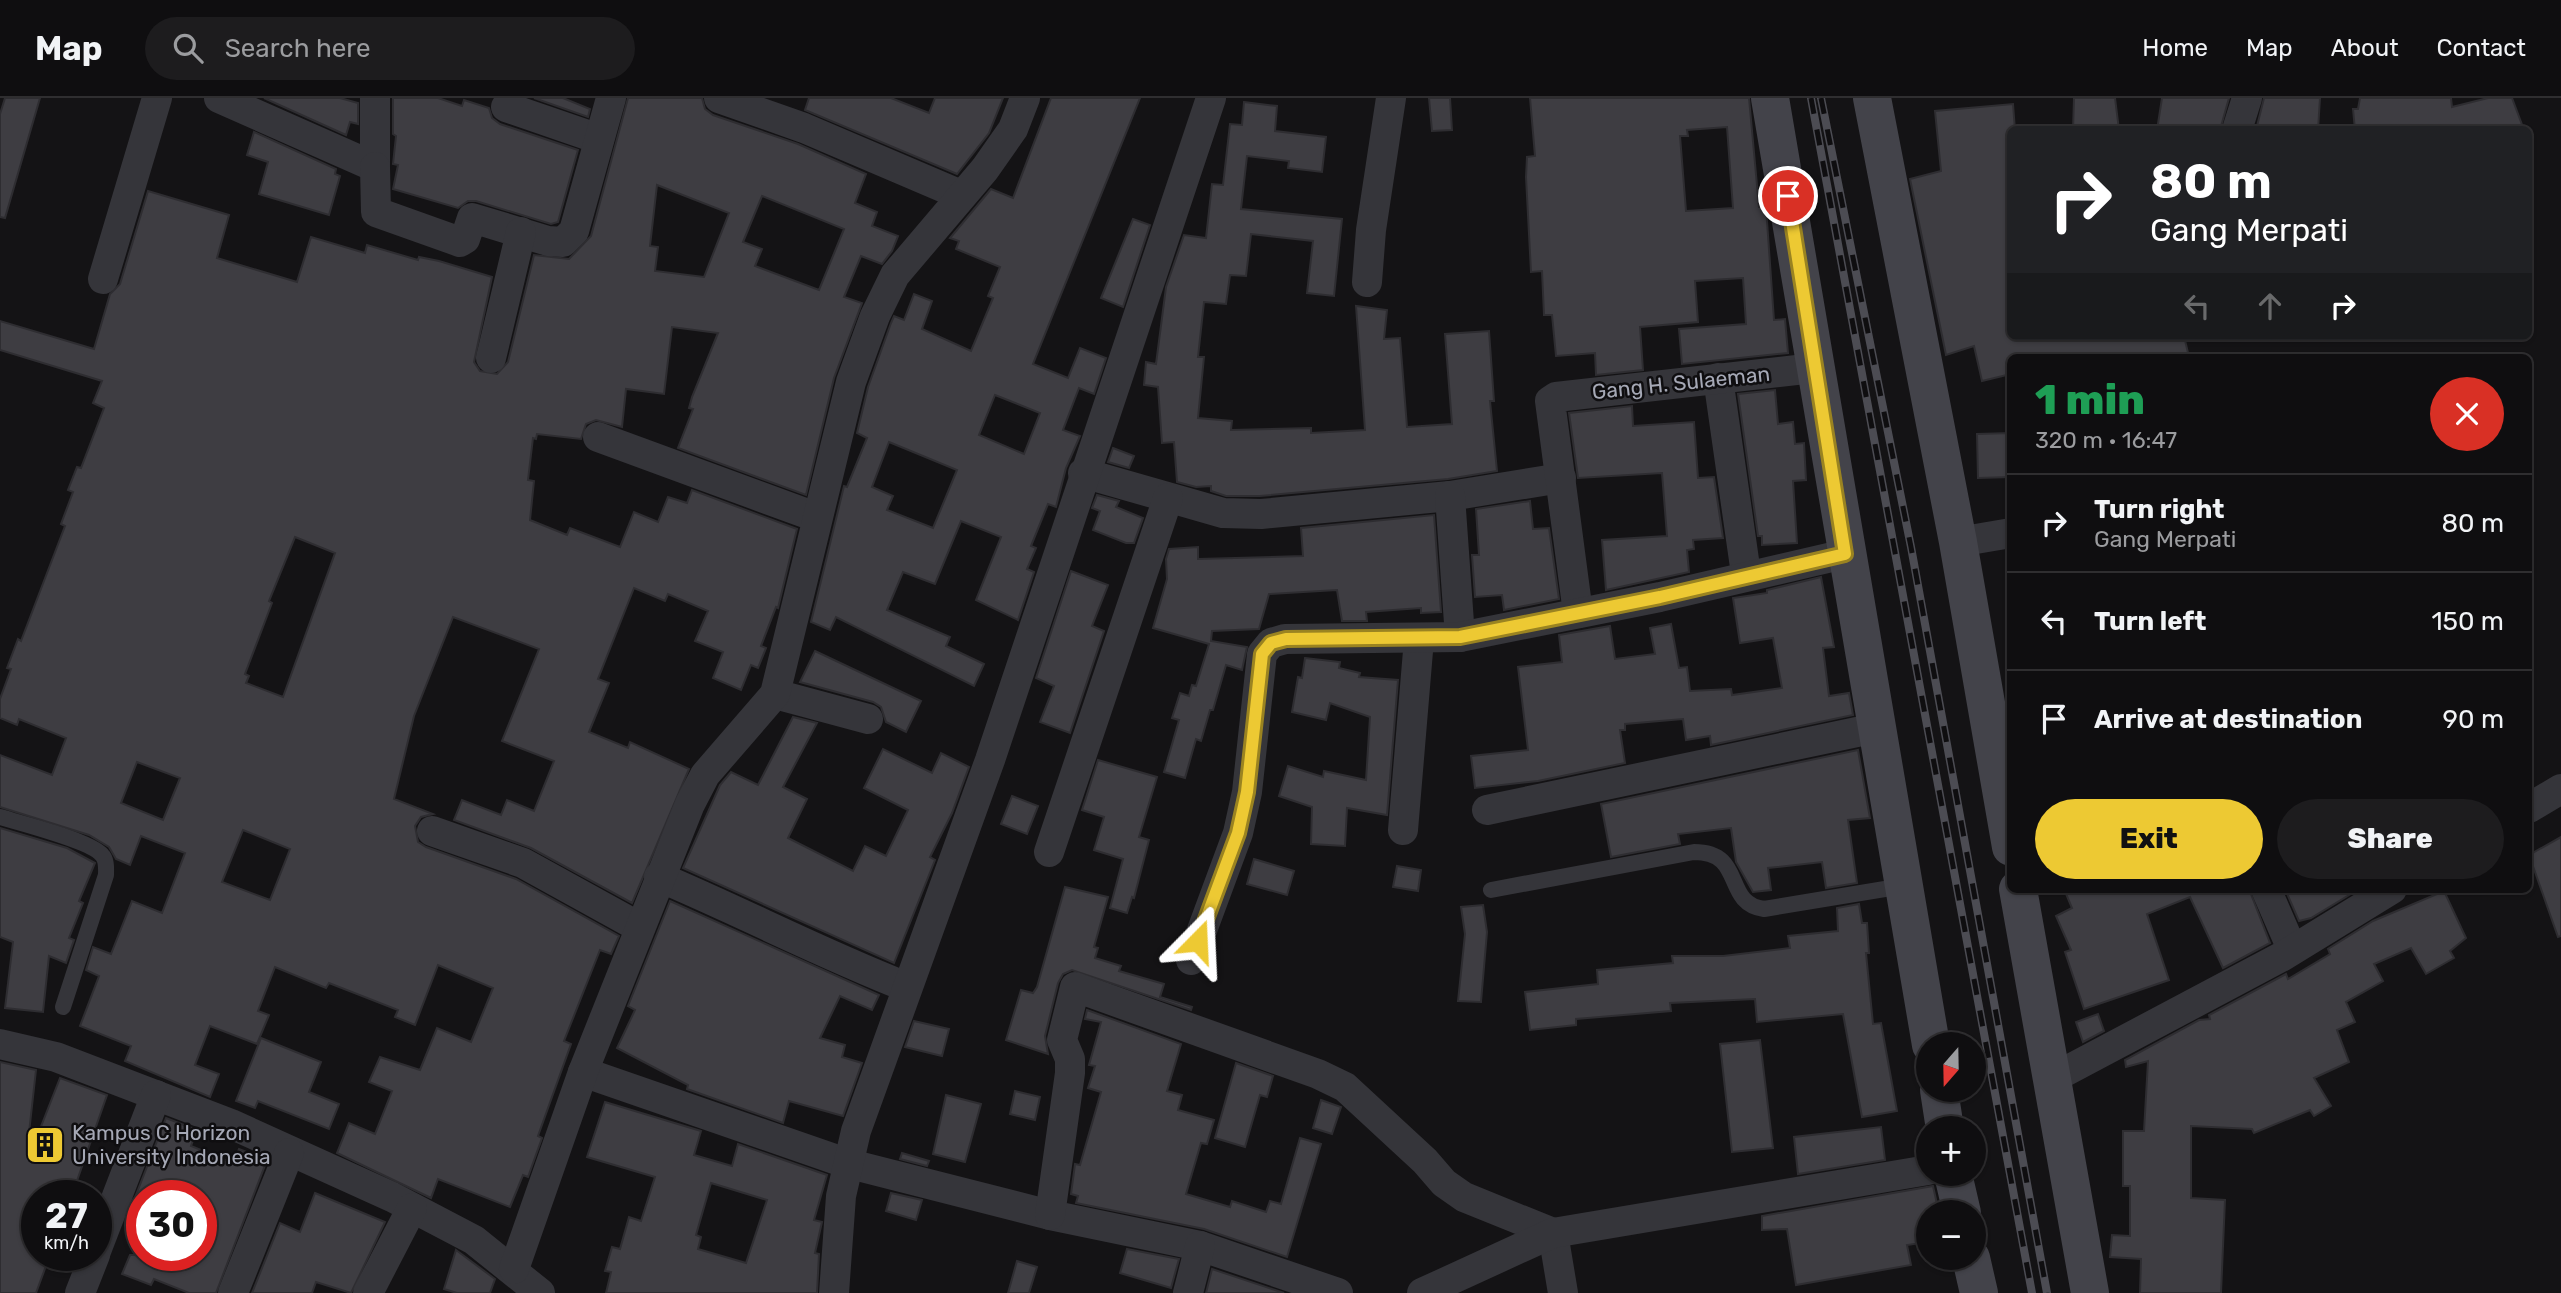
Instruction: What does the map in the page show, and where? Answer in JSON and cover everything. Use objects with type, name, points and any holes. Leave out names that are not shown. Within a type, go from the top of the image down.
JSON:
[{"type":"main road","points":[[1770,98],[1845,554],[1929,1032]]},
{"type":"main road","points":[[1872,98],[1958,542],[1999,720],[2007,805]]},
{"type":"main road","points":[[2019,893],[2090,1293]]},
{"type":"main road","points":[[1974,1270],[1979,1293]]},
{"type":"street","points":[[103,279],[157,98]]},
{"type":"street","points":[[219,98],[375,167]]},
{"type":"street","points":[[375,98],[376,212],[460,242],[466,239],[472,218],[555,243],[570,238],[611,98]]},
{"type":"street","points":[[719,98],[804,128],[961,195]]},
{"type":"street","points":[[514,1269],[583,1072],[639,927],[705,775],[775,694],[816,516],[863,342],[895,275],[985,169],[1013,129],[1025,98]]},
{"type":"street","points":[[834,1293],[846,1163],[990,760],[1083,473],[1211,98]]},
{"type":"street","points":[[1367,282],[1373,217],[1391,98]]},
{"type":"street","points":[[2238,126],[2247,98]]},
{"type":"street","points":[[506,107],[599,139]]},
{"type":"street","points":[[491,358],[521,232]]},
{"type":"street","name":"Gang H. Sulaeman","points":[[1561,478],[1550,401],[1556,397],[1814,368]]},
{"type":"street","points":[[1718,378],[1746,574]]},
{"type":"street","points":[[598,437],[816,516]]},
{"type":"street","points":[[1083,473],[1223,513],[1261,514],[1450,496],[1561,478],[1578,613]]},
{"type":"street","points":[[1450,496],[1460,637]]},
{"type":"street","points":[[1049,852],[1168,498]]},
{"type":"street","points":[[1958,542],[2007,534]]},
{"type":"street","points":[[1191,960],[1238,833],[1247,792],[1262,654],[1271,643],[1286,639],[1460,637],[1660,597],[1746,574],[1845,554]]},
{"type":"street","points":[[1403,830],[1419,639]]},
{"type":"street","points":[[775,694],[868,719]]},
{"type":"street","points":[[1487,810],[1876,728]]},
{"type":"street","points":[[2532,806],[2561,789]]},
{"type":"street","points":[[432,831],[523,863],[639,927]]},
{"type":"street","points":[[659,877],[742,912],[844,963],[907,987]]},
{"type":"street","points":[[2268,893],[2292,949]]},
{"type":"street","points":[[2053,1078],[2292,949],[2385,893]]},
{"type":"street","points":[[1050,1215],[1070,1073],[1070,1059],[1062,1040],[1075,987],[1318,1074],[1345,1087],[1425,1161],[1444,1184],[1464,1197],[1553,1234]]},
{"type":"street","points":[[0,1044],[56,1057],[231,1124],[412,1208],[474,1240],[514,1269],[540,1293]]},
{"type":"street","points":[[583,1072],[846,1163],[1050,1215],[1200,1246],[1338,1293]]},
{"type":"street","points":[[112,1209],[156,1095]]},
{"type":"street","points":[[233,1293],[289,1153]]},
{"type":"street","points":[[1422,1293],[1553,1234],[1916,1172]]},
{"type":"street","points":[[368,1293],[412,1208]]},
{"type":"street","points":[[1553,1234],[1563,1293]]},
{"type":"street","points":[[1188,1293],[1200,1246]]},
{"type":"street","points":[[80,1293],[88,1271]]},
{"type":"lane","points":[[0,817],[89,846],[103,855],[107,865],[107,876],[63,1007]]},
{"type":"lane","points":[[1491,890],[1694,852],[1708,852],[1727,863],[1743,901],[1754,908],[1764,909],[1903,886]]},
{"type":"building","points":[[5,98],[40,98],[5,218],[0,217],[0,114]]},
{"type":"building","points":[[264,98],[340,98],[358,103],[358,124],[350,122],[346,135]]},
{"type":"building","points":[[393,98],[438,98],[462,106],[464,100],[489,108],[492,118],[500,124],[578,150],[558,222],[551,224],[476,201],[468,201],[458,208],[393,189],[398,165],[393,164],[396,136],[393,134]]},
{"type":"building","points":[[534,98],[563,98],[590,109],[588,117]]},
{"type":"building","points":[[628,98],[702,98],[705,109],[713,115],[798,144],[866,174],[855,203],[877,212],[872,226],[898,236],[892,251],[882,264],[861,256],[844,297],[862,303],[834,378],[806,495],[678,448],[693,409],[689,408],[692,397],[718,333],[672,327],[664,394],[626,389],[622,427],[596,420],[586,424],[581,439],[537,434],[536,439],[533,438],[528,480],[534,481],[530,520],[567,535],[570,528],[620,547],[634,512],[658,522],[668,497],[687,503],[692,490],[797,529],[778,608],[776,607],[761,646],[766,648],[758,668],[751,665],[741,690],[713,678],[723,652],[695,641],[708,611],[668,594],[665,601],[634,588],[598,679],[609,683],[589,732],[628,748],[630,742],[689,769],[632,903],[531,848],[454,820],[462,800],[501,815],[507,800],[534,811],[554,761],[502,741],[539,649],[453,617],[414,716],[394,799],[433,814],[421,817],[415,826],[418,842],[426,847],[516,879],[619,936],[611,954],[600,950],[564,1041],[571,1044],[538,1136],[542,1138],[528,1177],[523,1175],[510,1207],[438,1179],[431,1198],[337,1153],[349,1123],[375,1134],[392,1091],[369,1082],[380,1057],[420,1070],[437,1028],[471,1042],[493,988],[438,965],[415,1025],[395,1017],[398,1010],[329,983],[326,988],[275,967],[258,1011],[269,1015],[257,1044],[210,1026],[195,1065],[219,1074],[210,1097],[125,1061],[131,1046],[80,1026],[99,976],[86,970],[93,947],[111,954],[132,901],[162,913],[185,853],[141,836],[130,865],[116,859],[109,847],[89,835],[0,807],[0,755],[52,775],[66,738],[19,719],[17,725],[0,718],[0,699],[11,669],[7,668],[18,639],[21,641],[65,526],[61,524],[73,492],[68,490],[77,467],[81,468],[104,408],[93,403],[102,381],[0,350],[0,321],[94,349],[110,294],[120,284],[148,191],[229,215],[217,258],[297,282],[311,237],[365,253],[367,245],[418,260],[419,257],[439,261],[492,277],[474,362],[480,371],[497,374],[508,362],[534,255],[569,259],[591,236]],"holes":[[[657,185],[729,213],[704,277],[655,271],[658,247],[650,246]],[[762,196],[844,229],[819,290],[755,266],[762,249],[743,242]],[[295,537],[335,553],[283,697],[246,683],[249,676],[245,674],[272,603],[269,601]],[[137,762],[180,778],[163,820],[121,803]],[[243,830],[290,849],[270,900],[222,882]]]},
{"type":"building","points":[[809,98],[891,98],[929,113],[935,98],[1003,98],[989,133],[957,174],[805,110]]},
{"type":"building","points":[[1051,98],[1140,98],[1033,364],[1068,378],[1080,348],[1106,358],[1094,394],[1079,388],[1063,430],[1080,436],[1066,468],[1056,507],[1048,504],[1031,546],[1036,548],[1027,569],[1034,572],[1018,620],[976,600],[1001,537],[961,521],[935,584],[903,572],[887,610],[950,637],[946,646],[984,664],[974,686],[836,617],[830,630],[811,622],[844,486],[847,487],[867,438],[857,433],[868,387],[894,316],[904,320],[914,294],[932,301],[922,329],[971,351],[993,298],[988,296],[1000,267],[956,249],[959,241],[950,238],[991,189],[1013,198]],"holes":[[[995,395],[1040,413],[1024,454],[979,435]],[[889,442],[957,470],[933,528],[887,510],[893,496],[872,487]]]},
{"type":"building","points":[[1429,98],[1450,98],[1452,130],[1432,131]]},
{"type":"building","points":[[1530,98],[1749,98],[1759,207],[1766,207],[1774,320],[1785,319],[1788,353],[1682,364],[1679,329],[1746,324],[1743,278],[1695,281],[1698,322],[1640,327],[1643,370],[1596,375],[1595,353],[1556,356],[1552,315],[1544,315],[1542,271],[1531,272],[1526,177],[1527,157],[1535,156]],"holes":[[[1727,127],[1733,208],[1686,211],[1680,136],[1688,136],[1687,130]]]},
{"type":"building","points":[[2074,98],[2115,98],[2118,126],[2073,126]]},
{"type":"building","points":[[2162,98],[2229,98],[2221,126],[2158,126]]},
{"type":"building","points":[[2264,98],[2320,98],[2318,126],[2257,126]]},
{"type":"building","points":[[2360,98],[2451,98],[2452,107],[2488,98],[2512,98],[2522,126],[2355,126],[2353,109],[2358,109]]},
{"type":"building","points":[[1244,102],[1277,106],[1275,131],[1326,137],[1322,172],[1288,168],[1289,161],[1247,156],[1241,209],[1342,219],[1334,296],[1307,293],[1313,241],[1251,234],[1246,276],[1230,275],[1226,304],[1204,302],[1198,357],[1204,357],[1198,418],[1232,421],[1231,430],[1311,428],[1311,433],[1365,430],[1356,306],[1387,310],[1384,339],[1400,338],[1407,427],[1452,424],[1445,334],[1489,331],[1494,401],[1490,401],[1497,471],[1448,479],[1260,496],[1226,496],[1211,491],[1211,486],[1196,487],[1177,482],[1174,442],[1162,443],[1158,387],[1144,385],[1146,362],[1156,364],[1166,287],[1184,235],[1206,238],[1212,184],[1223,185],[1230,124],[1242,125]]},
{"type":"building","points":[[2013,104],[2015,126],[2007,126],[2007,340],[2185,340],[2188,354],[2007,354],[2007,375],[1982,381],[1974,346],[1946,355],[1910,179],[1941,171],[1935,111]]},
{"type":"building","points":[[254,132],[336,169],[335,174],[340,176],[329,215],[259,194],[268,162],[247,155]]},
{"type":"building","points":[[1133,219],[1150,225],[1123,307],[1101,298]]},
{"type":"building","points":[[1775,390],[1778,424],[1793,422],[1795,444],[1804,443],[1806,480],[1793,481],[1797,543],[1762,545],[1762,536],[1758,536],[1738,394]]},
{"type":"building","points":[[1632,406],[1633,426],[1694,422],[1698,478],[1714,477],[1723,538],[1693,540],[1694,549],[1687,550],[1689,572],[1606,590],[1602,540],[1667,536],[1662,473],[1578,478],[1569,413]]},
{"type":"building","points":[[2007,433],[2007,477],[1978,478],[1977,434]]},
{"type":"building","points":[[1113,448],[1134,456],[1129,468],[1108,462]]},
{"type":"building","points":[[1097,495],[1119,501],[1116,507],[1143,518],[1134,543],[1126,543],[1093,530],[1100,511],[1092,508]]},
{"type":"building","points":[[1530,501],[1533,529],[1549,528],[1559,599],[1504,610],[1502,595],[1475,597],[1472,555],[1479,555],[1476,509]]},
{"type":"building","points":[[1434,515],[1441,612],[1421,613],[1421,608],[1366,612],[1367,621],[1342,621],[1337,590],[1269,594],[1259,629],[1212,631],[1211,641],[1247,647],[1242,670],[1226,665],[1213,710],[1210,710],[1201,741],[1196,739],[1185,778],[1164,772],[1179,720],[1172,718],[1180,693],[1189,696],[1192,685],[1196,686],[1209,644],[1153,628],[1167,579],[1166,559],[1169,549],[1198,547],[1198,559],[1303,556],[1301,528]]},
{"type":"building","points":[[1071,571],[1108,585],[1092,626],[1104,631],[1070,733],[1040,722],[1054,686],[1036,678]]},
{"type":"building","points":[[1821,577],[1834,647],[1823,648],[1829,696],[1849,693],[1853,715],[1711,745],[1710,736],[1686,740],[1683,719],[1625,724],[1625,730],[1620,730],[1625,763],[1538,781],[1475,788],[1471,756],[1528,750],[1518,667],[1562,662],[1559,635],[1610,626],[1615,659],[1655,654],[1650,628],[1671,624],[1679,668],[1687,667],[1690,691],[1731,689],[1732,695],[1782,688],[1773,638],[1740,643],[1733,598],[1767,593],[1767,590]]},
{"type":"building","points":[[815,651],[921,701],[906,732],[886,722],[881,707],[873,702],[800,682]]},
{"type":"building","points":[[1305,658],[1340,662],[1339,668],[1360,673],[1359,677],[1398,680],[1387,815],[1347,808],[1345,846],[1311,844],[1312,807],[1279,796],[1288,766],[1323,777],[1324,771],[1366,780],[1370,717],[1330,703],[1326,720],[1292,712],[1298,677],[1302,678]]},
{"type":"building","points":[[793,717],[817,723],[783,787],[807,799],[788,838],[853,871],[865,846],[886,856],[908,810],[864,788],[883,749],[932,773],[941,753],[969,767],[952,813],[930,857],[935,860],[894,963],[683,868],[720,785],[731,772],[758,785]]},
{"type":"building","points":[[1858,750],[1870,818],[1848,820],[1857,883],[1826,888],[1822,862],[1768,868],[1771,890],[1753,892],[1736,862],[1731,828],[1678,834],[1680,844],[1611,857],[1601,804]]},
{"type":"building","points":[[1098,760],[1157,777],[1139,837],[1149,840],[1134,898],[1132,897],[1127,913],[1110,908],[1123,859],[1094,850],[1104,817],[1082,810]]},
{"type":"building","points":[[1012,796],[1038,806],[1027,834],[1001,824]]},
{"type":"building","points":[[0,828],[67,848],[95,863],[79,901],[83,903],[69,938],[74,940],[66,963],[49,956],[43,1012],[5,1008],[13,942],[0,937]]},
{"type":"building","points":[[2561,837],[2561,936],[2558,937],[2532,863],[2532,853]]},
{"type":"building","points":[[1254,859],[1294,871],[1287,895],[1247,884]]},
{"type":"building","points":[[1397,866],[1421,870],[1418,891],[1393,887]]},
{"type":"building","points":[[1065,887],[1108,897],[1094,947],[1098,948],[1095,958],[1121,966],[1119,971],[1164,984],[1160,997],[1192,1007],[1191,1010],[1072,970],[1063,974],[1058,983],[1045,1036],[1048,1054],[1006,1040],[1021,990],[1033,993],[1037,987]]},
{"type":"building","points":[[2066,893],[2251,893],[2270,943],[2223,968],[2190,897],[2147,914],[2169,980],[2084,1009],[2065,952],[2071,950],[2056,916],[2072,908]]},
{"type":"building","points":[[2287,893],[2352,893],[2311,918],[2299,921]]},
{"type":"building","points":[[2445,893],[2466,938],[2450,951],[2454,958],[2426,974],[2411,948],[2374,964],[2383,981],[2346,1002],[2355,1022],[2337,1030],[2349,1062],[2314,1078],[2331,1106],[2314,1116],[2310,1110],[2254,1133],[2252,1129],[2191,1126],[2191,1198],[2225,1200],[2221,1293],[2140,1293],[2141,1259],[2110,1257],[2112,1235],[2130,1236],[2130,1186],[2123,1186],[2123,1131],[2144,1131],[2148,1061],[2126,1067],[2125,1060],[2199,1020],[2210,1019],[2209,1015],[2286,974],[2288,979],[2330,954],[2328,949],[2373,921]]},
{"type":"building","points":[[670,901],[879,995],[872,1010],[840,996],[820,1038],[845,1045],[842,1057],[862,1063],[843,1116],[789,1101],[783,1123],[687,1089],[688,1085],[617,1048],[635,1010],[628,1006]]},
{"type":"building","points":[[1859,904],[1862,923],[1867,923],[1869,953],[1866,953],[1873,1024],[1881,1023],[1897,1111],[1862,1117],[1843,1014],[1757,1022],[1755,999],[1670,1003],[1671,1011],[1576,1019],[1576,1025],[1530,1030],[1525,992],[1598,984],[1597,970],[1673,963],[1672,956],[1723,956],[1790,948],[1788,936],[1838,931],[1837,908]]},
{"type":"building","points":[[1483,905],[1487,932],[1481,1002],[1458,1001],[1465,934],[1461,907]]},
{"type":"building","points":[[1087,1010],[1181,1044],[1167,1091],[1182,1095],[1178,1110],[1214,1120],[1207,1144],[1201,1143],[1186,1194],[1230,1207],[1232,1201],[1266,1212],[1270,1201],[1281,1204],[1300,1138],[1321,1144],[1287,1257],[1204,1229],[1076,1203],[1078,1196],[1071,1194],[1075,1164],[1080,1165],[1101,1092],[1088,1088],[1095,1066],[1089,1065],[1101,1022],[1085,1019]]},
{"type":"building","points":[[2098,1014],[2104,1031],[2083,1042],[2076,1022]]},
{"type":"building","points":[[914,1021],[949,1029],[942,1056],[905,1047]]},
{"type":"building","points":[[261,1038],[321,1062],[309,1092],[339,1104],[329,1129],[258,1101],[255,1108],[236,1101]]},
{"type":"building","points":[[1760,1040],[1773,1148],[1732,1152],[1720,1044]]},
{"type":"building","name":"Kampus C Horizon University Indonesia","points":[[0,1062],[36,1070],[27,1151],[31,1152],[60,1078],[107,1095],[77,1180],[21,1180],[21,1271],[44,1271],[36,1293],[0,1293]]},
{"type":"building","points":[[1236,1063],[1273,1076],[1267,1097],[1260,1095],[1245,1147],[1215,1138]]},
{"type":"building","points":[[1015,1091],[1040,1097],[1035,1120],[1010,1114]]},
{"type":"building","points":[[946,1095],[981,1104],[965,1162],[933,1154]]},
{"type":"building","points":[[1321,1100],[1341,1107],[1332,1134],[1313,1128]]},
{"type":"building","points":[[605,1102],[701,1131],[694,1155],[732,1166],[738,1144],[827,1175],[814,1220],[822,1222],[815,1253],[819,1254],[817,1293],[606,1293],[611,1272],[605,1271],[612,1247],[620,1249],[629,1217],[641,1221],[655,1177],[587,1157]],"holes":[[[711,1183],[767,1200],[746,1263],[698,1249],[701,1237],[696,1235]]]},
{"type":"building","points":[[166,1118],[197,1130],[191,1146],[233,1163],[239,1149],[267,1160],[216,1293],[189,1293],[154,1279],[151,1285],[122,1274],[126,1264],[126,1271],[217,1271],[217,1180],[142,1180]]},
{"type":"building","points":[[1881,1127],[1885,1160],[1798,1174],[1794,1137]]},
{"type":"building","points":[[902,1153],[929,1161],[927,1166],[900,1159]]},
{"type":"building","points":[[1933,1186],[1936,1200],[1916,1200],[1916,1244],[1907,1245],[1911,1265],[1796,1285],[1787,1229],[1762,1230],[1762,1216]]},
{"type":"building","points":[[315,1193],[385,1222],[351,1293],[316,1282],[312,1293],[252,1293],[280,1223],[300,1232]]},
{"type":"building","points":[[891,1193],[922,1200],[916,1220],[886,1211]]},
{"type":"building","points":[[1127,1249],[1179,1259],[1171,1288],[1120,1273]]},
{"type":"building","points":[[456,1250],[495,1279],[490,1293],[457,1293],[444,1289]]},
{"type":"building","points":[[1017,1261],[1037,1267],[1029,1293],[1008,1293]]},
{"type":"building","points":[[1212,1269],[1284,1293],[1206,1293]]},
{"type":"railway","points":[[1811,98],[2032,1293]]},
{"type":"railway","points":[[1821,98],[1911,547],[2047,1293]]},
{"type":"place","name":"Kampus C Horizon University Indonesia","points":[[45,1145]]},
{"type":"route","points":[[1198,941],[1238,833],[1247,792],[1262,654],[1271,643],[1286,639],[1460,637],[1660,597],[1746,574],[1845,554],[1788,196]]}]
